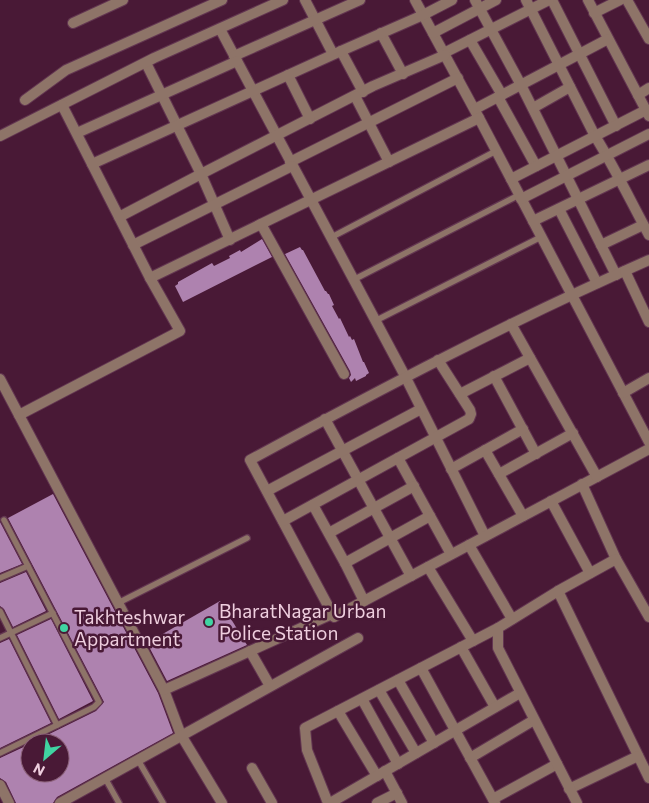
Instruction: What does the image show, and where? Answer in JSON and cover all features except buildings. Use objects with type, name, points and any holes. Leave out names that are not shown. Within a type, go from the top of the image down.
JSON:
[{"type":"street","points":[[73,23],[122,0]]},
{"type":"street","points":[[25,100],[66,70],[207,3],[222,0]]},
{"type":"street","points":[[0,136],[146,63],[283,0]]},
{"type":"street","points":[[305,0],[315,20],[337,52],[359,94],[368,122],[389,162]]},
{"type":"street","points":[[77,133],[360,0]]},
{"type":"street","points":[[414,0],[477,113],[649,442]]},
{"type":"street","points":[[433,33],[477,4],[496,0]]},
{"type":"street","points":[[119,216],[359,94],[444,54],[491,29],[528,5],[551,0],[616,126]]},
{"type":"street","points":[[511,179],[595,136],[647,113],[588,0]]},
{"type":"street","points":[[594,13],[620,0]]},
{"type":"street","points":[[627,0],[645,24],[649,39]]},
{"type":"street","points":[[92,164],[337,52],[423,15],[449,1]]},
{"type":"street","points":[[477,4],[533,108],[601,245],[649,322]]},
{"type":"street","points":[[528,5],[595,136],[649,235]]},
{"type":"street","points":[[220,29],[405,376],[485,536]]},
{"type":"street","points":[[381,33],[402,74]]},
{"type":"street","points":[[150,278],[389,162],[477,113],[500,96],[608,39]]},
{"type":"street","points":[[470,40],[536,166]]},
{"type":"street","points":[[146,63],[201,174],[230,240]]},
{"type":"street","points":[[288,75],[310,119]]},
{"type":"street","points":[[133,245],[291,164],[368,122],[458,78]]},
{"type":"street","points":[[533,108],[570,87]]},
{"type":"street","points":[[638,95],[649,88]]},
{"type":"street","points":[[19,415],[180,332],[150,278],[62,105]]},
{"type":"street","points":[[520,197],[567,176],[649,134]]},
{"type":"street","points":[[533,221],[649,165]]},
{"type":"street","points":[[559,209],[597,283]]},
{"type":"street","points":[[261,224],[344,374]]},
{"type":"street","points":[[601,245],[644,225]]},
{"type":"street","points":[[649,260],[571,294],[405,376],[250,460],[334,617],[649,449]]},
{"type":"street","points":[[511,324],[597,476]]},
{"type":"street","points":[[460,394],[530,358]]},
{"type":"street","points":[[283,521],[436,438],[470,417],[470,410],[438,360]]},
{"type":"street","points":[[494,376],[536,454]]},
{"type":"street","points":[[623,393],[649,378]]},
{"type":"street","points":[[0,379],[164,690],[181,735],[222,803]]},
{"type":"street","points":[[267,491],[421,409]]},
{"type":"street","points":[[325,419],[372,509],[410,576]]},
{"type":"street","points":[[451,469],[523,429]]},
{"type":"street","points":[[499,474],[573,434]]},
{"type":"street","points":[[485,450],[523,516]]},
{"type":"street","points":[[398,458],[451,554]]},
{"type":"street","points":[[582,484],[616,559],[649,617]]},
{"type":"street","points":[[329,533],[414,486]]},
{"type":"street","points":[[551,501],[590,573]]},
{"type":"street","points":[[313,505],[364,601]]},
{"type":"street","points":[[345,563],[430,516]]},
{"type":"street","points":[[469,545],[512,619]]},
{"type":"street","points":[[520,693],[329,803],[307,750],[305,728],[498,628],[558,591],[616,559]]},
{"type":"street","points":[[428,567],[473,641]]},
{"type":"street","points":[[558,591],[649,778]]},
{"type":"street","points":[[164,690],[332,614]]},
{"type":"street","points":[[498,628],[498,648],[574,802]]},
{"type":"street","points":[[60,803],[73,800],[105,778],[358,638]]},
{"type":"street","points":[[461,647],[495,708]]},
{"type":"street","points":[[250,651],[270,686]]},
{"type":"street","points":[[421,668],[494,801],[556,764]]},
{"type":"street","points":[[398,680],[434,743]]},
{"type":"street","points":[[379,690],[416,753]]},
{"type":"street","points":[[362,699],[398,764]]},
{"type":"street","points":[[338,711],[381,773],[397,792],[402,803]]},
{"type":"street","points":[[470,758],[534,720]]},
{"type":"street","points":[[569,789],[638,756]]},
{"type":"street","points":[[252,768],[272,803]]},
{"type":"street","points":[[0,785],[9,803]]},
{"type":"street","points":[[377,803],[397,792]]},
{"type":"lane","points":[[330,238],[496,151]]},
{"type":"lane","points":[[353,280],[520,197]]},
{"type":"lane","points":[[375,321],[541,237]]},
{"type":"lane","points":[[0,753],[98,704],[99,700],[4,520]]},
{"type":"lane","points":[[118,603],[247,538]]},
{"type":"lane","points":[[0,578],[28,566]]},
{"type":"lane","points":[[0,611],[57,725]]},
{"type":"lane","points":[[0,638],[53,613]]},
{"type":"lane","points":[[138,760],[161,801],[152,803]]},
{"type":"lane","points":[[105,778],[119,803]]},
{"type":"place","name":"BharatNagar Urban Police Station","points":[[209,622]]},
{"type":"place","name":"Takhteshwar Appartment","points":[[64,628]]}]
